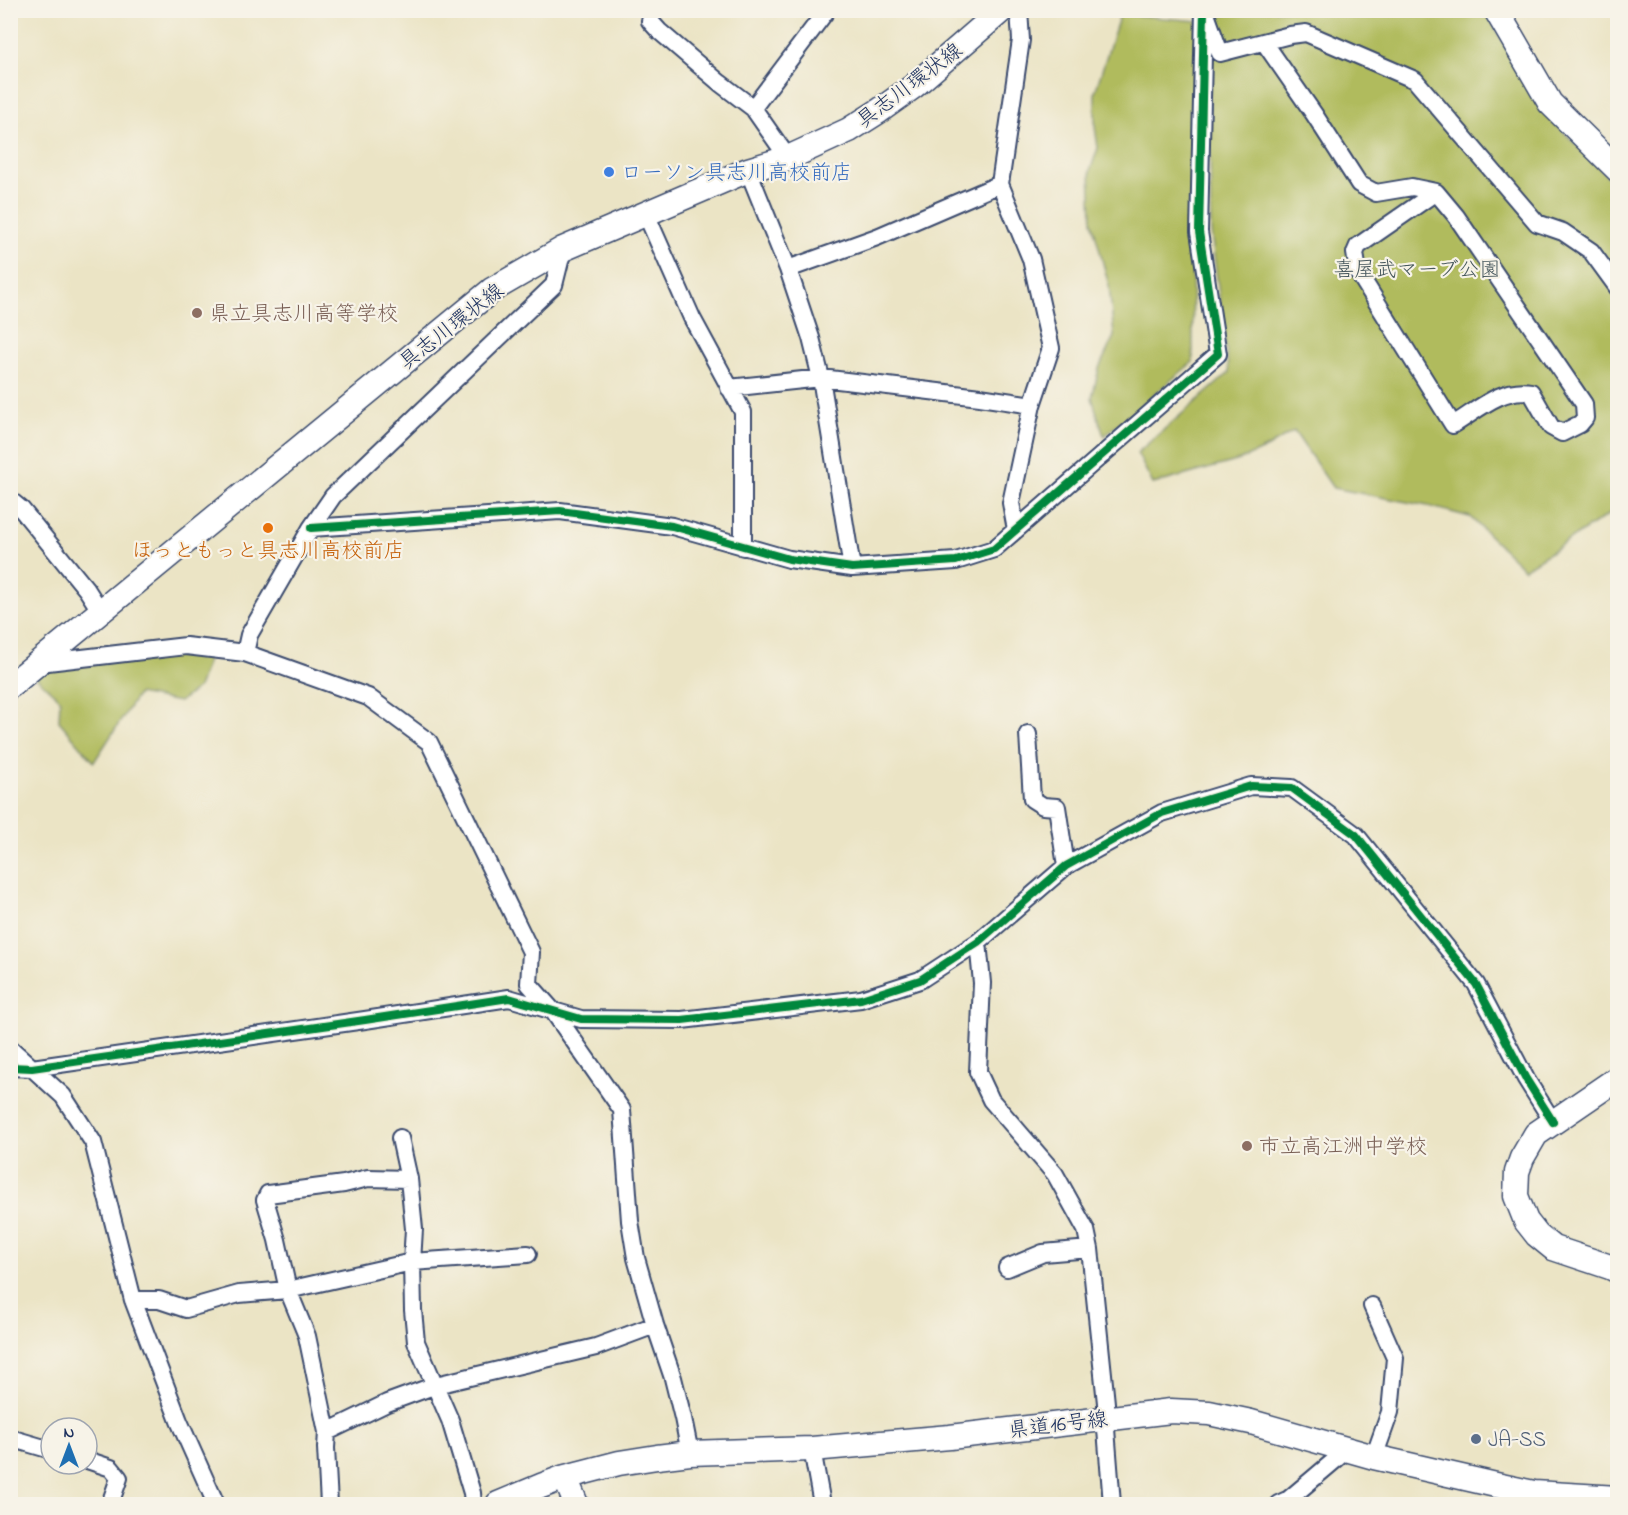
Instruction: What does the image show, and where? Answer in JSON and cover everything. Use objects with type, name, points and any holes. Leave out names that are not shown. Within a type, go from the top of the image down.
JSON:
[{"type":"main road","name":"具志川環状線","points":[[10,686],[492,290],[564,249],[748,170],[788,158],[849,130],[914,86],[1002,10]]},
{"type":"main road","points":[[1496,10],[1550,103],[1617,170]]},
{"type":"main road","points":[[1617,1078],[1536,1134],[1517,1172],[1516,1196],[1527,1221],[1553,1248],[1617,1271]]},
{"type":"main road","name":"県道16号線","points":[[498,1504],[565,1477],[619,1463],[690,1453],[812,1449],[961,1436],[1171,1411],[1209,1413],[1251,1422],[1374,1457],[1534,1493],[1617,1498]]},
{"type":"main road","points":[[565,1477],[576,1504]]},
{"type":"street","points":[[653,10],[650,21],[659,31],[753,108],[788,158]]},
{"type":"street","points":[[753,108],[827,10]]},
{"type":"street","points":[[1016,530],[1011,503],[1032,405],[1051,348],[1031,259],[1000,184],[1022,40],[1019,10]]},
{"type":"street","points":[[1204,10],[1220,53],[1306,33],[1415,80],[1538,223],[1563,232],[1592,251],[1617,288]]},
{"type":"street","points":[[311,528],[560,511],[672,526],[789,559],[852,568],[956,561],[994,549],[1218,354],[1199,232],[1204,10]]},
{"type":"street","points":[[1264,42],[1359,184],[1376,193],[1412,187],[1436,192],[1456,216],[1584,404],[1585,418],[1580,424],[1562,433],[1551,427],[1531,392],[1520,390],[1498,396],[1453,425],[1358,273],[1356,253],[1358,246],[1436,192]]},
{"type":"street","points":[[748,170],[788,269],[811,338],[821,378],[852,568]]},
{"type":"street","points":[[788,269],[877,237],[1000,184]]},
{"type":"street","points":[[646,214],[692,318],[743,412],[743,547]]},
{"type":"street","points":[[245,653],[249,635],[311,528],[333,496],[554,285],[564,249]]},
{"type":"street","points":[[729,388],[821,378],[1032,405]]},
{"type":"street","points":[[10,500],[22,510],[44,537],[87,590],[101,612]]},
{"type":"street","points":[[39,663],[186,646],[245,653],[368,697],[429,742],[531,952],[528,984],[553,1011],[622,1110],[630,1221],[636,1258],[673,1378],[690,1453]]},
{"type":"street","points":[[1028,734],[1032,799],[1043,806],[1057,807],[1066,866]]},
{"type":"street","points":[[10,1067],[32,1068],[509,998],[581,1019],[682,1020],[861,999],[920,980],[978,942],[1066,866],[1162,813],[1251,786],[1292,788],[1356,835],[1476,984],[1526,1079],[1554,1122]]},
{"type":"street","points":[[978,942],[982,983],[978,1072],[991,1100],[1055,1174],[1086,1230],[1106,1403],[1105,1418],[1112,1504]]},
{"type":"street","points":[[10,1048],[63,1096],[93,1142],[132,1299],[179,1420],[216,1504]]},
{"type":"street","points":[[400,1138],[409,1179],[414,1229],[412,1262],[416,1342],[450,1420],[472,1493],[473,1504]]},
{"type":"street","points":[[329,1504],[327,1432],[307,1336],[288,1290],[265,1200],[268,1194],[344,1184],[368,1178],[409,1179]]},
{"type":"street","points":[[1008,1268],[1043,1252],[1090,1249]]},
{"type":"street","points":[[132,1299],[159,1299],[186,1309],[239,1294],[288,1290],[412,1262],[528,1254]]},
{"type":"street","points":[[1372,1306],[1395,1358],[1390,1412],[1374,1457]]},
{"type":"street","points":[[327,1432],[387,1403],[436,1385],[596,1347],[655,1325]]},
{"type":"street","points":[[10,1438],[39,1446]]},
{"type":"street","points":[[812,1449],[822,1504]]},
{"type":"street","points":[[1278,1504],[1289,1499],[1347,1450]]},
{"type":"street","points":[[99,1464],[111,1467],[119,1478],[110,1504]]},
{"type":"green space","name":"喜屋武マーブ公園","points":[[1241,10],[1481,11],[1490,19],[1541,109],[1617,186],[1617,509],[1524,569],[1470,517],[1428,506],[1333,488],[1294,431],[1240,460],[1153,484],[1137,453],[1229,373],[1211,232],[1209,43],[1211,19]]},
{"type":"green space","points":[[1120,14],[1198,21],[1192,235],[1193,362],[1104,436],[1092,398],[1099,368],[1114,336],[1109,286],[1092,221],[1090,171],[1098,148],[1095,127],[1095,92]]},
{"type":"green space","points":[[212,649],[198,688],[179,702],[138,694],[94,762],[59,721],[60,699],[29,671]]},
{"type":"cycle path","points":[[311,528],[560,511],[672,526],[789,559],[852,568],[956,561],[994,549],[1218,354],[1199,232],[1204,10]]},
{"type":"cycle path","points":[[10,1067],[32,1068],[509,998],[581,1019],[682,1020],[861,999],[920,980],[978,942],[1066,866],[1162,813],[1251,786],[1292,788],[1356,835],[1476,984],[1526,1079],[1553,1122]]},
{"type":"place","name":"ローソン具志川高校前店","points":[[609,172]]},
{"type":"place","name":"県立具志川高等学校","points":[[197,313]]},
{"type":"place","name":"ほっともっと具志川高校前店","points":[[268,528]]},
{"type":"place","name":"市立高江洲中学校","points":[[1247,1146]]},
{"type":"place","name":"JA-SS","points":[[1476,1439]]}]
